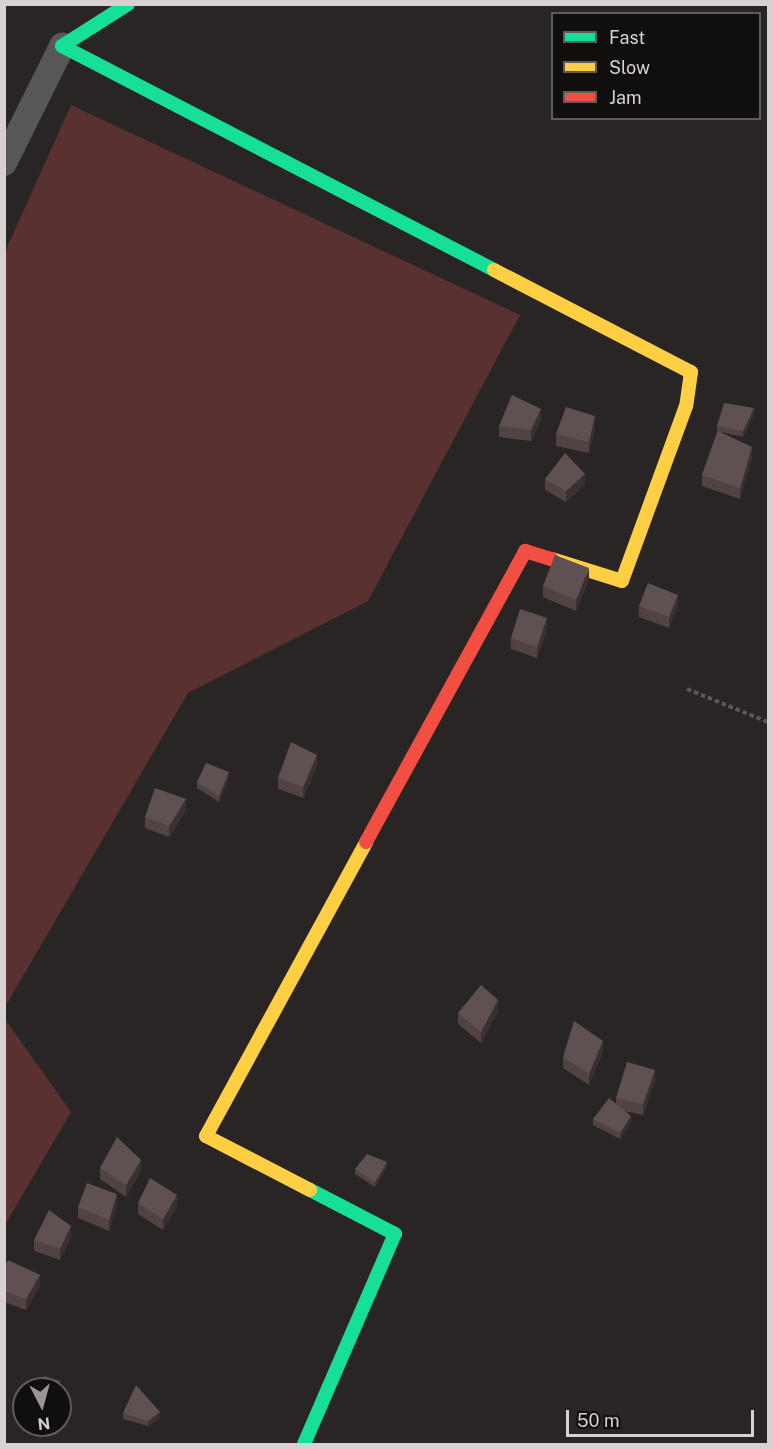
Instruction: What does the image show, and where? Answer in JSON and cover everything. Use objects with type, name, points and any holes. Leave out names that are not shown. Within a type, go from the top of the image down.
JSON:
[{"type":"street","points":[[4,163],[62,46],[128,4]]},
{"type":"street","points":[[62,46],[691,372],[686,406],[622,580],[525,551],[206,1136],[395,1234],[304,1444]]},
{"type":"path","points":[[687,689],[768,722]]},
{"type":"shaded area","points":[[71,105],[520,315],[368,601],[188,693],[5,1007],[5,252]]},
{"type":"shaded area","points":[[5,1019],[71,1112],[5,1225]]},
{"type":"building","points":[[512,395],[541,409],[531,430],[499,426]]},
{"type":"building","points":[[724,403],[754,408],[743,431],[717,426]]},
{"type":"building","points":[[566,407],[595,416],[589,442],[556,434]]},
{"type":"building","points":[[718,431],[752,447],[740,488],[702,475]]},
{"type":"building","points":[[565,453],[585,474],[566,491],[545,479]]},
{"type":"building","points":[[555,555],[589,568],[576,600],[543,586]]},
{"type":"building","points":[[648,583],[678,595],[669,617],[639,606]]},
{"type":"building","points":[[520,609],[547,618],[537,647],[511,638]]},
{"type":"building","points":[[291,742],[317,755],[303,787],[278,778]]},
{"type":"building","points":[[206,763],[229,772],[219,796],[197,782]]},
{"type":"building","points":[[155,788],[186,799],[169,826],[145,817]]},
{"type":"building","points":[[481,985],[498,1000],[481,1032],[458,1013]]},
{"type":"building","points":[[574,1021],[603,1041],[589,1074],[563,1057]]},
{"type":"building","points":[[627,1062],[655,1070],[643,1104],[616,1098]]},
{"type":"building","points":[[609,1098],[631,1116],[620,1133],[593,1119]]},
{"type":"building","points":[[117,1137],[141,1160],[126,1185],[100,1168]]},
{"type":"building","points":[[367,1154],[387,1162],[375,1182],[355,1169]]},
{"type":"building","points":[[150,1178],[177,1195],[163,1219],[138,1203]]},
{"type":"building","points":[[87,1183],[117,1194],[109,1220],[78,1207]]},
{"type":"building","points":[[49,1210],[71,1226],[60,1249],[34,1240]]},
{"type":"building","points":[[8,1260],[40,1275],[26,1299],[4,1291],[4,1267]]},
{"type":"building","points":[[136,1385],[160,1412],[148,1421],[123,1413]]},
{"type":"traffic: fast","points":[[128,4],[62,46],[494,270]]},
{"type":"traffic: fast","points":[[304,1444],[395,1234],[310,1190]]},
{"type":"traffic: slow","points":[[494,270],[691,372],[686,406],[622,581],[552,559]]},
{"type":"traffic: slow","points":[[310,1190],[206,1136],[366,842]]},
{"type":"traffic: jam","points":[[366,842],[525,551],[552,559]]}]
